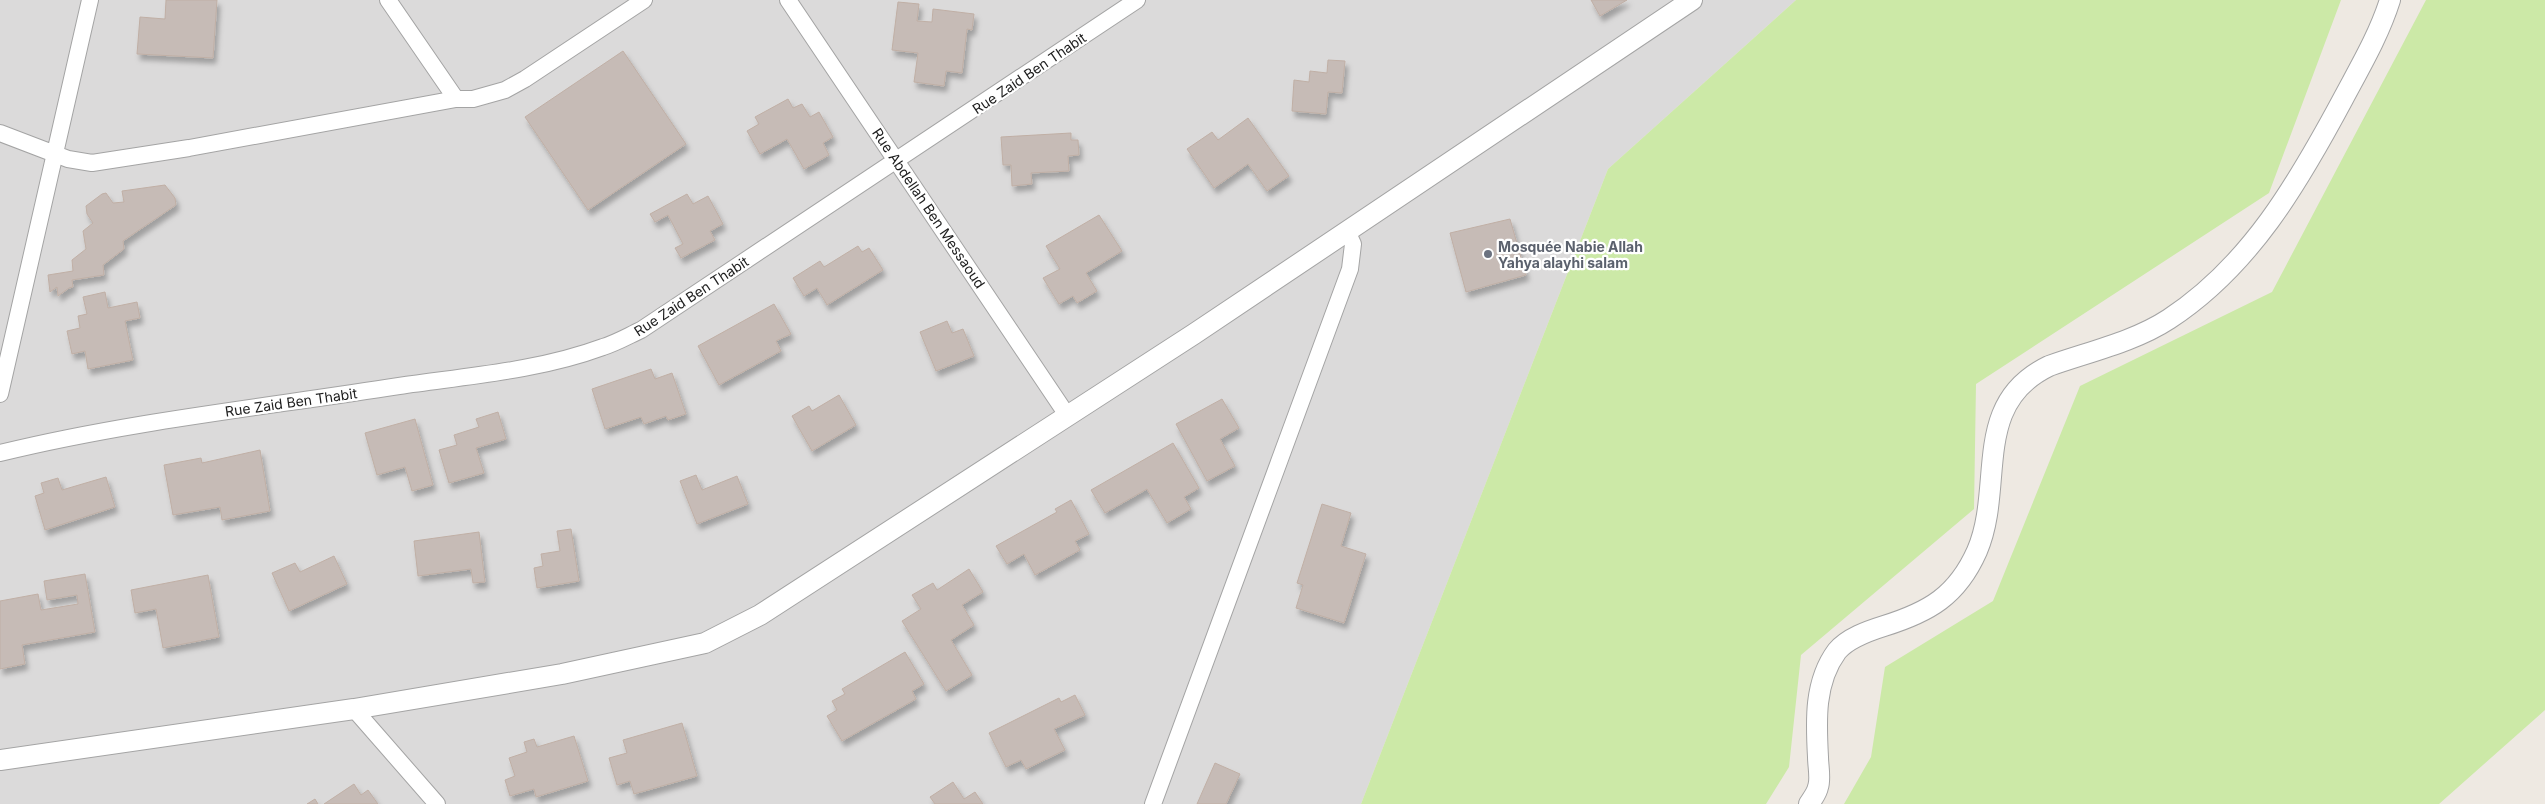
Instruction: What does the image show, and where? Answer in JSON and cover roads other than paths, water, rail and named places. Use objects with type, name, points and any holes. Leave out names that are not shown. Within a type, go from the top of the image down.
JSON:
[{"type":"street","points":[[0,394],[5,355],[90,0]]},
{"type":"street","points":[[388,0],[456,99]]},
{"type":"street","points":[[0,133],[81,162],[108,161],[456,99],[487,96],[518,83],[644,0]]},
{"type":"street","name":"Rue Abdellah Ben Messaoud","points":[[788,0],[1065,412],[1065,417]]},
{"type":"street","name":"Rue Zaid Ben Thabit","points":[[0,454],[38,444],[198,415],[509,370],[563,360],[604,347],[641,330],[898,161],[1137,0]]},
{"type":"street","points":[[1,760],[354,709],[562,674],[705,643],[760,615],[1194,334],[1692,0]]},
{"type":"street","points":[[1809,804],[1819,786],[1816,710],[1823,682],[1832,662],[1838,651],[1851,640],[1930,608],[1940,602],[1958,583],[1981,539],[1999,422],[2015,389],[2035,373],[2049,366],[2137,335],[2168,320],[2221,278],[2240,258],[2290,194],[2379,31],[2390,0]]},
{"type":"street","points":[[1144,804],[1155,798],[1350,269],[1352,244],[1347,231]]},
{"type":"street","points":[[354,709],[437,804]]},
{"type":"place","name":"Mosquée Nabie Allah Yahya alayhi salam","points":[[1488,254]]}]
